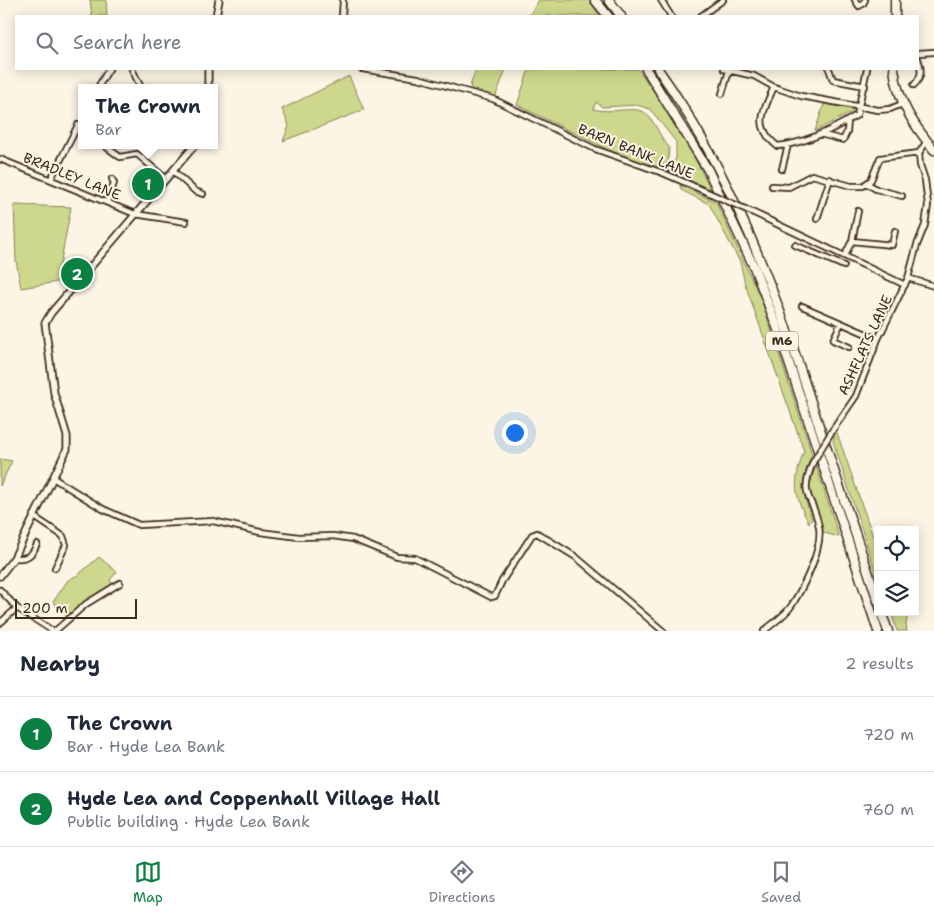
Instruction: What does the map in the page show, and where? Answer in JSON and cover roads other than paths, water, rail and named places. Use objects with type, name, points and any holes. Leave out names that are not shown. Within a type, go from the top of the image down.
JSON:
[{"type":"highway","points":[[595,0],[607,15]]},
{"type":"highway","points":[[609,0],[620,15]]},
{"type":"highway","points":[[895,0],[895,15]]},
{"type":"highway","name":"M6","points":[[647,70],[708,170],[754,267],[777,327],[878,631]]},
{"type":"highway","name":"M6","points":[[659,70],[716,167],[762,263],[794,346],[874,589]]},
{"type":"highway","points":[[894,70],[902,104],[912,123],[934,150]]},
{"type":"highway","points":[[882,616],[888,631]]},
{"type":"street","points":[[216,15],[218,0]]},
{"type":"street","points":[[342,0],[342,15]]},
{"type":"street","points":[[661,0],[670,15]]},
{"type":"street","points":[[702,15],[724,0]]},
{"type":"street","points":[[855,0],[859,6],[865,0]]},
{"type":"street","points":[[919,53],[934,52]]},
{"type":"street","points":[[914,84],[920,79],[919,64]]},
{"type":"street","points":[[99,84],[108,70]]},
{"type":"street","points":[[132,70],[139,84]]},
{"type":"street","points":[[208,70],[208,84]]},
{"type":"street","name":"BARN BANK LANE","points":[[368,70],[418,78],[493,99],[595,150],[663,173],[707,192],[839,252],[905,286]]},
{"type":"street","points":[[722,94],[727,70],[754,76],[774,87],[801,96],[884,110],[902,104]]},
{"type":"street","points":[[829,70],[833,80],[865,86]]},
{"type":"street","points":[[774,87],[762,113],[762,126],[766,136],[777,146],[788,145],[820,134],[857,115],[868,70]]},
{"type":"street","points":[[820,134],[843,140],[847,132],[848,121]]},
{"type":"street","points":[[51,179],[78,125]]},
{"type":"street","points":[[772,186],[789,187],[812,175],[858,187],[868,184],[880,158],[919,153],[927,141]]},
{"type":"street","points":[[782,168],[788,145]]},
{"type":"street","points":[[109,149],[120,157],[137,154],[166,179]]},
{"type":"street","points":[[0,576],[14,558],[67,449],[68,442],[54,393],[45,323],[50,314],[191,149]]},
{"type":"street","name":"ASHFLATS LANE","points":[[764,631],[792,606],[816,557],[819,528],[805,491],[806,479],[813,462],[856,396],[878,339],[908,278],[917,245],[925,225],[928,205],[926,180],[920,165],[919,153]]},
{"type":"street","name":"BRADLEY LANE","points":[[0,159],[135,214],[186,222]]},
{"type":"street","points":[[173,171],[195,191],[203,194]]},
{"type":"street","points":[[107,202],[114,183],[112,179]]},
{"type":"street","points":[[818,219],[830,179]]},
{"type":"street","points":[[868,184],[876,190],[902,196]]},
{"type":"street","points":[[844,255],[852,240],[858,211]]},
{"type":"street","points":[[856,217],[863,218]]},
{"type":"street","points":[[852,240],[892,244],[895,231]]},
{"type":"street","points":[[795,245],[844,266]]},
{"type":"street","points":[[835,261],[839,252]]},
{"type":"street","points":[[908,278],[934,286]]},
{"type":"street","points":[[802,306],[878,339]]},
{"type":"street","points":[[841,323],[834,340],[849,347]]},
{"type":"street","points":[[53,478],[103,509],[139,525],[213,521],[270,533],[353,539],[397,557],[415,558],[491,597],[495,596],[502,581],[532,535],[537,533],[576,557],[662,631]]},
{"type":"street","points":[[33,516],[63,536],[66,546],[55,568]]},
{"type":"street","points":[[14,558],[24,559],[33,554],[37,544]]},
{"type":"street","points":[[0,590],[17,608],[54,631],[86,604],[120,583]]},
{"type":"street","points":[[0,623],[17,608]]},
{"type":"place","name":"The Crown","points":[[148,184]]},
{"type":"place","name":"Hyde Lea and Coppenhall Village Hall","points":[[77,274]]}]
